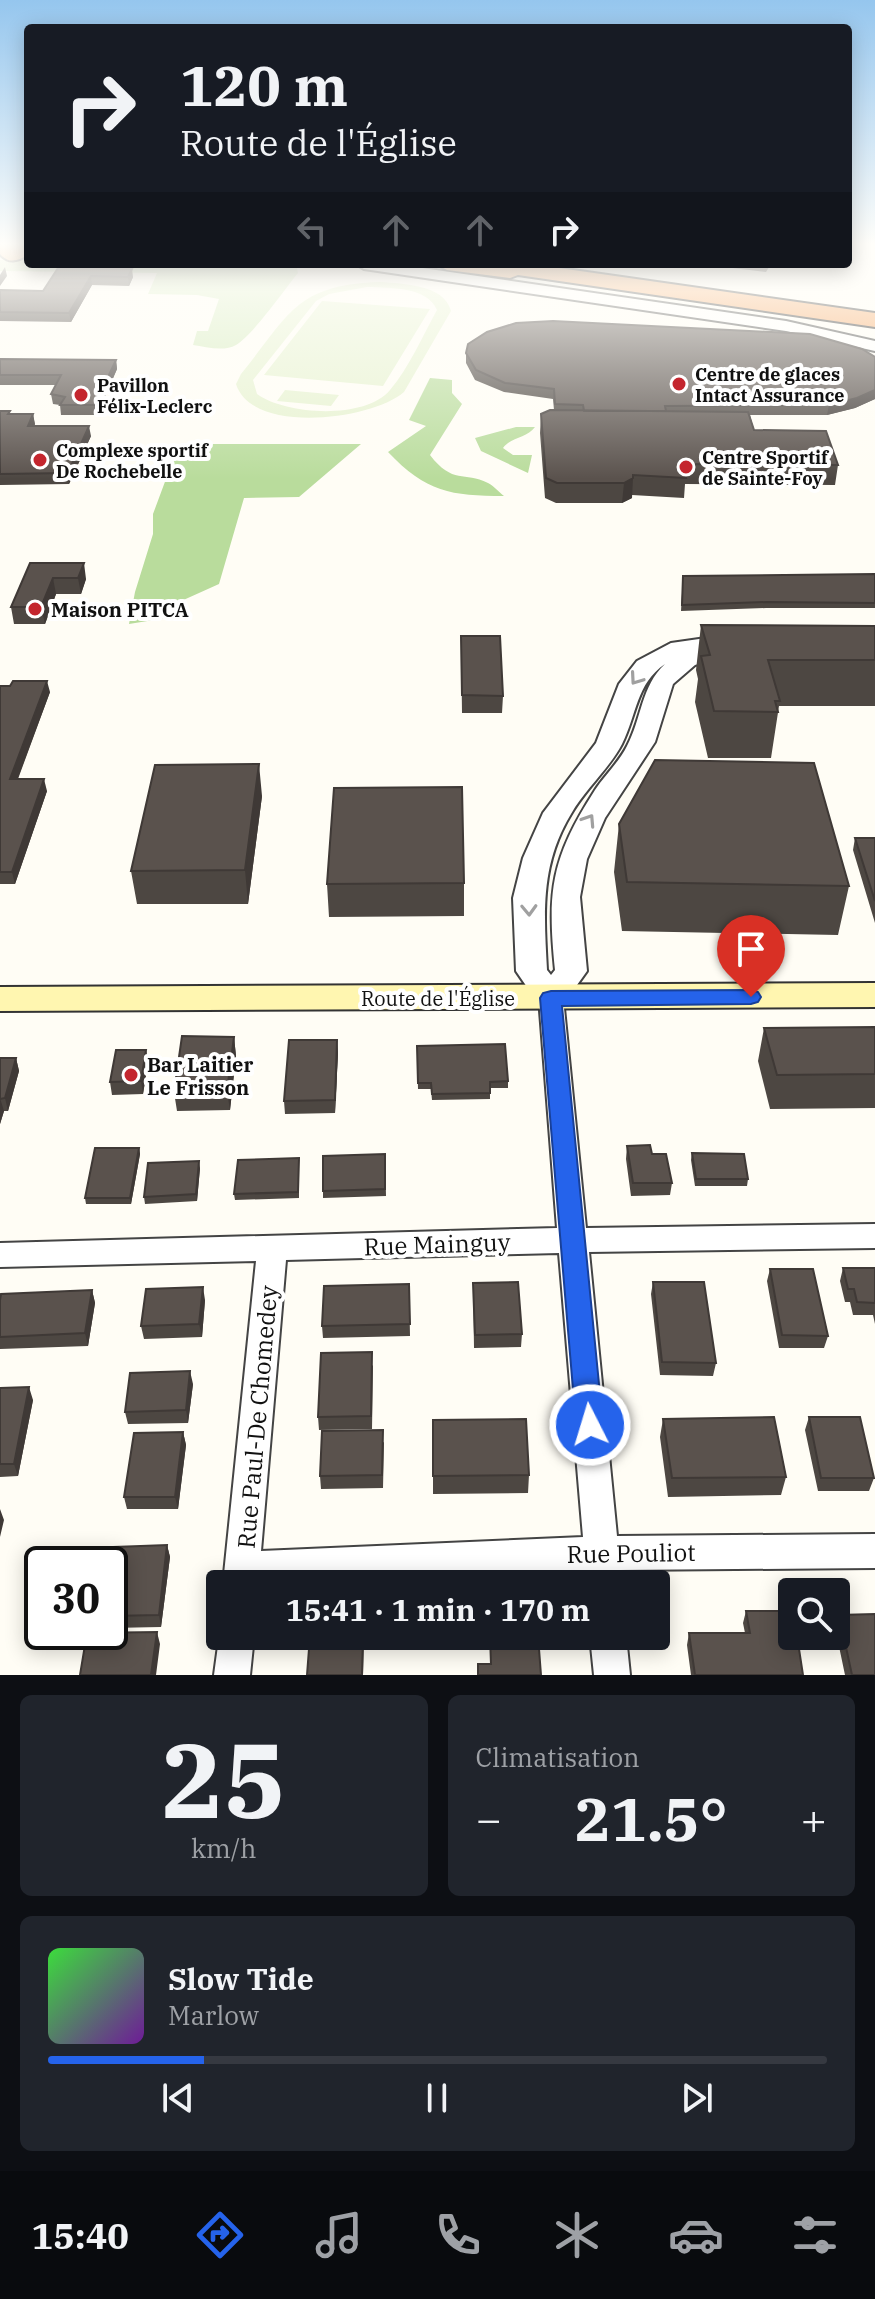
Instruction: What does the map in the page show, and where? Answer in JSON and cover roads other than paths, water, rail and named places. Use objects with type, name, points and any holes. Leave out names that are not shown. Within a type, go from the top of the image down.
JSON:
[{"type":"main road","name":"Route de l'Église","points":[[0,999],[875,995]]},
{"type":"street","points":[[767,323],[875,346]]},
{"type":"street","points":[[551,998],[571,971],[564,893],[571,857],[581,832],[639,748],[663,679],[687,659],[758,641],[704,643],[679,648],[659,657],[631,684],[609,744],[557,813],[537,858],[528,898],[532,971],[551,998],[602,1568]]},
{"type":"street","name":"Rue Mainguy","points":[[0,1255],[573,1240],[875,1236]]},
{"type":"street","name":"Rue Paul-De Chomedey","points":[[243,1570],[272,1249]]},
{"type":"street","name":"Rue Pouliot","points":[[512,1570],[602,1568],[875,1551]]},
{"type":"street","points":[[232,1675],[235,1650]]},
{"type":"street","points":[[609,1650],[612,1675]]},
{"type":"place","name":"Centre de glaces Intact Assurance","points":[[679,384]]},
{"type":"place","name":"Pavillon Félix-Leclerc","points":[[81,395]]},
{"type":"place","name":"Complexe sportif De Rochebelle","points":[[40,460]]},
{"type":"place","name":"Centre Sportif de Sainte-Foy","points":[[686,467]]},
{"type":"place","name":"Maison PITCA","points":[[35,609]]},
{"type":"place","name":"Bar Laitier Le Frisson","points":[[131,1075]]}]
